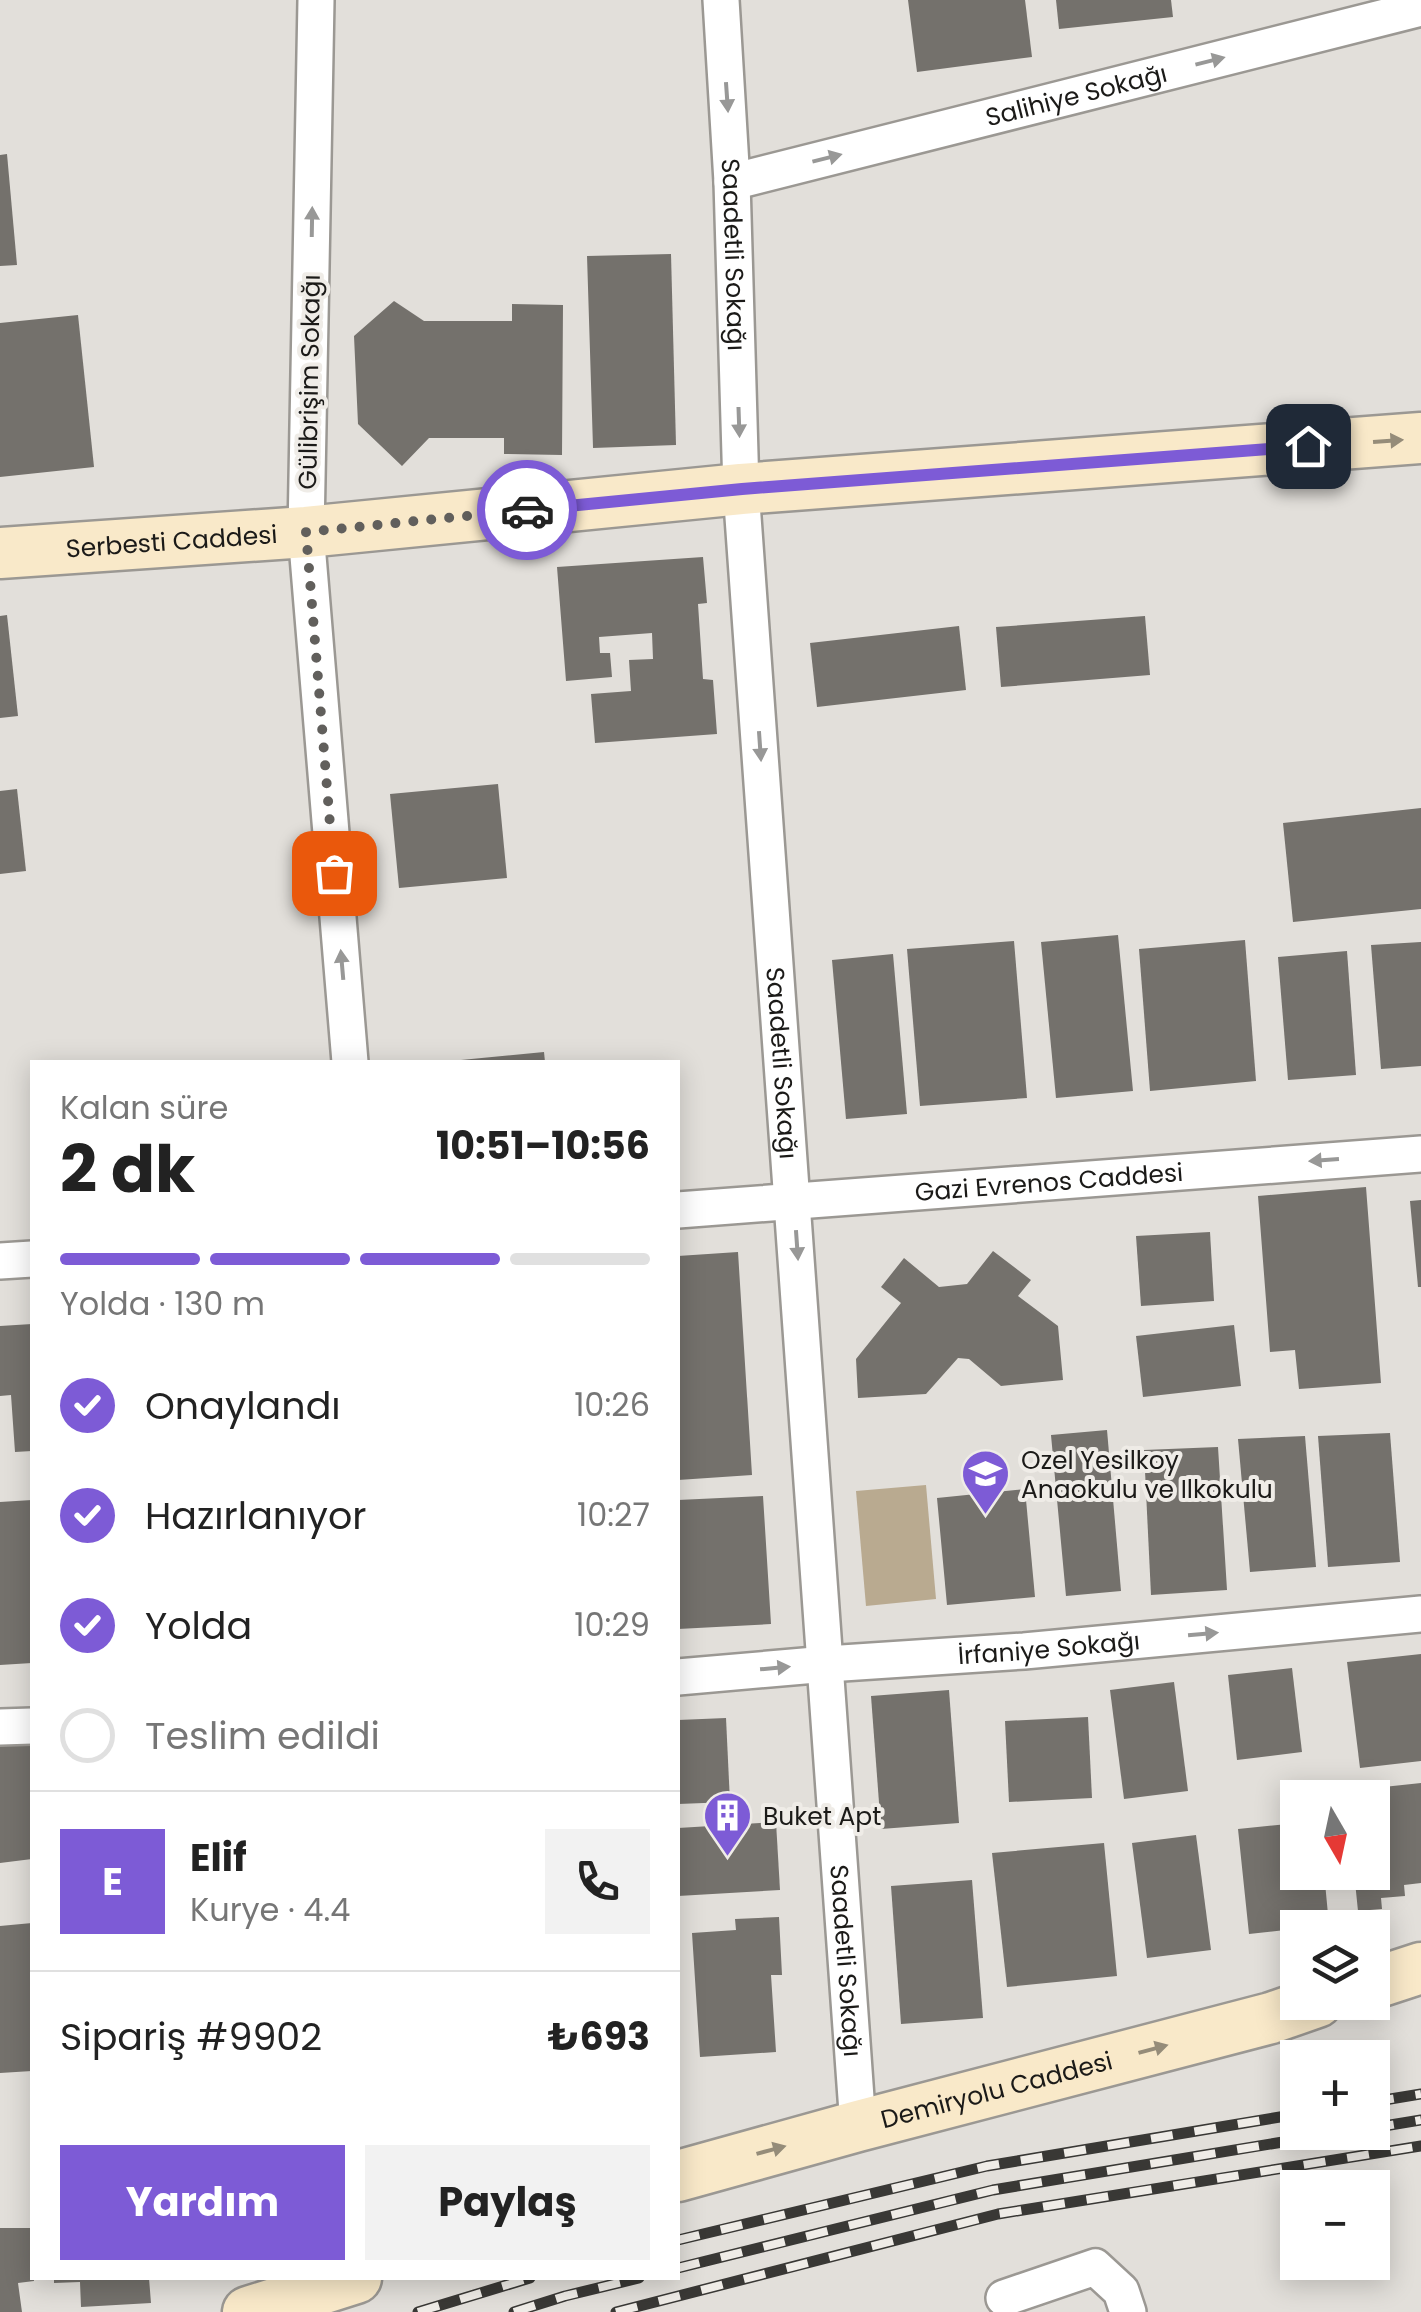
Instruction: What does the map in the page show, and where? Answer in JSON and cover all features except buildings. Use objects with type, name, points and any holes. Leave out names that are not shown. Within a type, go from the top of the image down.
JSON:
[{"type":"main road","name":"Serbesti Caddesi","points":[[0,553],[306,532],[742,489],[1421,438]]},
{"type":"main road","points":[[1390,1978],[1421,1968]]},
{"type":"main road","name":"Demiryolu Caddesi","points":[[680,2175],[1280,2015]]},
{"type":"main road","points":[[248,2312],[350,2280]]},
{"type":"street","name":"Gülibrişim Sokağı","points":[[316,0],[306,532],[350,1060]]},
{"type":"street","name":"Saadetli Sokağı","points":[[721,0],[732,182],[742,489],[858,2126]]},
{"type":"street","name":"Salihiye Sokağı","points":[[732,182],[1421,8]]},
{"type":"street","name":"Gazi Evrenos Caddesi","points":[[680,1210],[1421,1154]]},
{"type":"street","points":[[0,1261],[30,1259]]},
{"type":"street","name":"İrfaniye Sokağı","points":[[680,1678],[1421,1614]]},
{"type":"street","points":[[0,1728],[30,1726]]},
{"type":"street","points":[[1004,2298],[1095,2267],[1122,2291],[1128,2312]]},
{"type":"shaded area","points":[[926,1485],[936,1599],[866,1606],[856,1491]]},
{"type":"railway","points":[[1390,2099],[1421,2094]]},
{"type":"railway","points":[[680,2240],[987,2166],[1280,2117]]},
{"type":"railway","points":[[1390,2125],[1421,2120]]},
{"type":"railway","points":[[680,2268],[993,2190],[1280,2142]]},
{"type":"railway","points":[[616,2312],[998,2214],[1421,2146]]},
{"type":"railway","points":[[418,2312],[523,2280]]},
{"type":"railway","points":[[514,2312],[631,2280]]},
{"type":"way so far","points":[[334,873],[306,532],[527,510]]},
{"type":"place","name":"Ozel Yesilkoy Anaokulu ve Ilkokulu","points":[[986,1516]]},
{"type":"place","name":"Buket Apt","points":[[728,1858]]},
{"type":"route","points":[[527,510],[742,489],[1308,446]]}]
